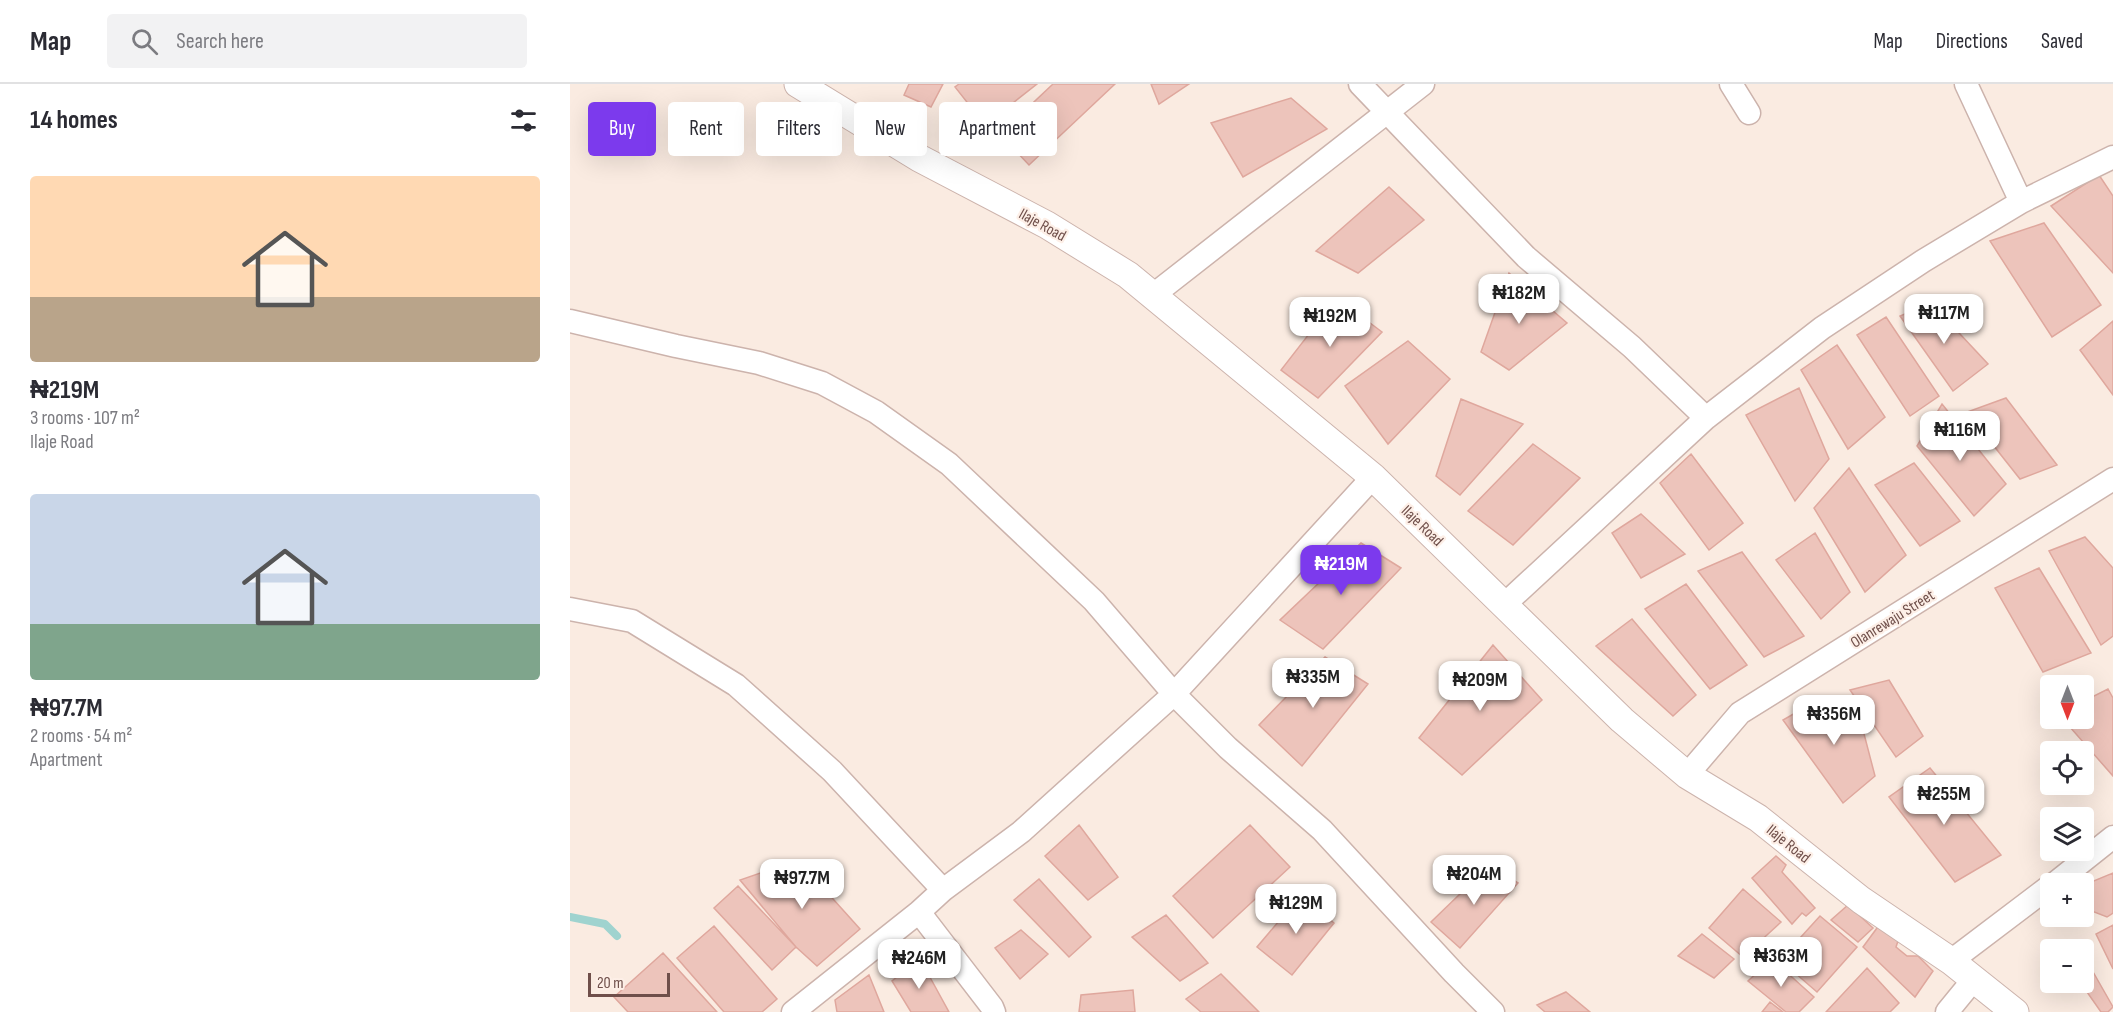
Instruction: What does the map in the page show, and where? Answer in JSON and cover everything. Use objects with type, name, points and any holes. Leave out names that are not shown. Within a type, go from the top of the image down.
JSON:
[{"type":"street","name":"Ilaje Road","points":[[798,84],[919,158],[1047,225],[1128,275],[1373,477],[1622,720],[1688,775],[1758,818],[1861,900],[1951,961],[2015,1012]]},
{"type":"street","points":[[1359,84],[1526,257],[1632,346],[1706,418]]},
{"type":"street","points":[[1152,296],[1423,84]]},
{"type":"street","points":[[1731,84],[1749,113]]},
{"type":"street","points":[[1966,84],[2021,202]]},
{"type":"street","points":[[1504,604],[1706,418],[1822,328],[1923,261],[2021,202],[2113,157]]},
{"type":"street","points":[[570,321],[759,363],[822,383],[876,412],[949,464],[1094,601],[1174,694],[1228,748],[1322,830],[1493,1012]]},
{"type":"street","points":[[793,1012],[919,912],[943,890],[1021,832],[1174,694],[1373,477]]},
{"type":"street","name":"Olanrewaju Street","points":[[1688,775],[1740,713],[2113,479]]},
{"type":"street","points":[[570,609],[632,621],[736,685],[832,771],[943,890]]},
{"type":"street","points":[[2067,873],[2113,837]]},
{"type":"street","points":[[1951,961],[2040,894]]},
{"type":"street","points":[[919,912],[994,1012]]},
{"type":"street","points":[[1947,1012],[1974,979]]},
{"type":"building","points":[[909,84],[943,84],[931,107],[927,105],[927,102],[920,102],[904,95]]},
{"type":"building","points":[[959,84],[1037,84],[1014,102],[967,102],[955,87]]},
{"type":"building","points":[[1053,84],[1115,84],[1057,139],[1057,102],[1034,102]]},
{"type":"building","points":[[1151,84],[1189,84],[1159,104]]},
{"type":"building","points":[[1291,98],[1327,129],[1243,177],[1211,123]]},
{"type":"building","points":[[1021,156],[1039,156],[1029,165]]},
{"type":"building","points":[[2099,175],[2113,196],[2113,273],[2051,206]]},
{"type":"building","points":[[1389,187],[1424,220],[1358,273],[1316,251]]},
{"type":"building","points":[[2044,223],[2101,305],[2052,337],[1990,241]]},
{"type":"building","points":[[1509,273],[1567,323],[1509,370],[1481,352]]},
{"type":"building","points":[[1337,298],[1382,332],[1318,398],[1281,370]]},
{"type":"building","points":[[1931,303],[1988,364],[1953,391],[1900,316]]},
{"type":"building","points":[[1886,317],[1939,396],[1910,416],[1857,335]]},
{"type":"building","points":[[2113,321],[2113,395],[2080,350]]},
{"type":"building","points":[[1408,341],[1450,379],[1388,444],[1345,386]]},
{"type":"building","points":[[1837,345],[1885,417],[1848,449],[1801,370]]},
{"type":"building","points":[[1799,388],[1829,459],[1795,501],[1746,415]]},
{"type":"building","points":[[2006,398],[2057,465],[2020,479],[1967,412]]},
{"type":"building","points":[[1461,399],[1523,424],[1460,495],[1436,476]]},
{"type":"building","points":[[1942,404],[2006,484],[1974,516],[1917,446]]},
{"type":"building","points":[[1533,444],[1580,478],[1513,545],[1468,511]]},
{"type":"building","points":[[1691,454],[1743,523],[1709,550],[1660,483]]},
{"type":"building","points":[[1914,463],[1960,521],[1920,546],[1875,485]]},
{"type":"building","points":[[1849,468],[1906,555],[1865,592],[1814,508]]},
{"type":"building","points":[[1641,514],[1685,554],[1641,578],[1612,533]]},
{"type":"building","points":[[1815,533],[1850,592],[1821,619],[1776,560]]},
{"type":"building","points":[[2085,537],[2113,568],[2113,636],[2101,645],[2049,551]]},
{"type":"building","points":[[1361,543],[1401,568],[1323,649],[1280,620]]},
{"type":"building","points":[[1742,552],[1804,636],[1764,657],[1698,571]]},
{"type":"building","points":[[2039,568],[2091,653],[2043,672],[1995,588]]},
{"type":"building","points":[[1686,584],[1747,665],[1710,689],[1645,609]]},
{"type":"building","points":[[1632,619],[1696,695],[1673,716],[1596,646]]},
{"type":"building","points":[[1493,645],[1542,700],[1462,775],[1419,738]]},
{"type":"building","points":[[1325,657],[1368,684],[1302,766],[1259,725]]},
{"type":"building","points":[[1889,680],[1923,736],[1896,757],[1850,690]]},
{"type":"building","points":[[2108,689],[2113,698],[2113,776],[2094,754],[2094,741],[2082,741],[2072,729],[2094,729],[2094,696]]},
{"type":"building","points":[[1823,697],[1863,730],[1875,776],[1843,803],[1783,720]]},
{"type":"building","points":[[1930,768],[2001,855],[1955,882],[1889,797]]},
{"type":"building","points":[[1079,825],[1118,877],[1088,900],[1045,856]]},
{"type":"building","points":[[1250,825],[1290,867],[1213,938],[1173,896]]},
{"type":"building","points":[[1776,856],[1786,865],[1782,872],[1815,908],[1806,916],[1802,913],[1792,924],[1752,878]]},
{"type":"building","points":[[798,860],[860,929],[817,966],[796,947],[740,880]]},
{"type":"building","points":[[1490,865],[1518,883],[1460,948],[1431,922]]},
{"type":"building","points":[[2113,873],[2113,913],[2107,917],[2094,912],[2094,881]]},
{"type":"building","points":[[1039,879],[1091,937],[1069,957],[1014,900]]},
{"type":"building","points":[[738,886],[796,947],[772,970],[714,908]]},
{"type":"building","points":[[1743,889],[1781,922],[1743,957],[1709,928]]},
{"type":"building","points":[[1301,895],[1334,923],[1292,975],[1257,947]]},
{"type":"building","points":[[1848,905],[1873,928],[1858,942],[1831,920]]},
{"type":"building","points":[[1166,915],[1208,963],[1180,981],[1132,937]]},
{"type":"building","points":[[1820,916],[1857,947],[1817,992],[1780,960]]},
{"type":"building","points":[[1880,924],[1898,941],[1896,947],[1907,956],[1918,956],[1933,971],[1915,997],[1863,947]]},
{"type":"building","points":[[2113,925],[2113,969],[2096,934]]},
{"type":"building","points":[[714,926],[777,999],[762,1012],[724,1012],[677,958]]},
{"type":"building","points":[[1021,930],[1048,954],[1020,979],[995,948]]},
{"type":"building","points":[[1702,934],[1734,959],[1714,978],[1678,956]]},
{"type":"building","points":[[663,953],[717,1012],[628,1012],[614,997]]},
{"type":"building","points":[[920,959],[949,1012],[911,1012],[892,981]]},
{"type":"building","points":[[1772,959],[1814,997],[1799,1012],[1786,1012],[1748,981]]},
{"type":"building","points":[[1867,968],[1899,1003],[1890,1012],[1826,1012]]},
{"type":"building","points":[[1221,974],[1259,1012],[1201,1012],[1186,999]]},
{"type":"building","points":[[2094,974],[2113,1007],[2108,1012],[2101,1012],[2088,993],[2094,993]]},
{"type":"building","points":[[869,975],[884,1012],[837,1012],[835,1000]]},
{"type":"building","points":[[1133,990],[1135,1012],[1079,1012],[1081,995]]},
{"type":"building","points":[[1566,992],[1590,1012],[1545,1012],[1537,1005]]},
{"type":"building","points":[[1770,1002],[1783,1012],[1762,1012]]},
{"type":"waterway","points":[[570,917],[605,924],[617,936]]}]
